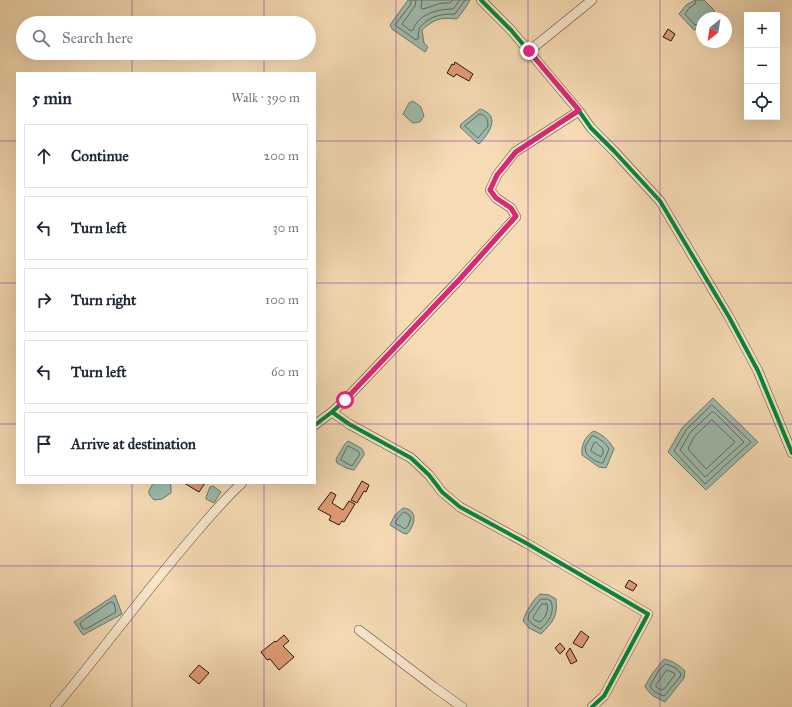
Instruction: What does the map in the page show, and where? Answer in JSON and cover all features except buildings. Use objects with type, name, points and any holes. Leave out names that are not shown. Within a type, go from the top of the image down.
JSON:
[{"type":"street","points":[[481,0],[511,30],[579,110],[591,128],[660,201],[729,317],[758,372],[792,453]]},
{"type":"street","points":[[529,51],[592,0]]},
{"type":"street","points":[[316,424],[332,412],[458,281],[516,216],[511,208],[496,198],[490,190],[497,175],[516,152],[579,110]]},
{"type":"street","points":[[332,412],[349,424],[411,458],[429,475],[442,492],[460,507],[526,543],[648,614],[604,696],[592,707]]},
{"type":"street","points":[[55,707],[94,661],[161,574],[220,504],[241,484]]},
{"type":"street","points":[[359,630],[462,707]]},
{"type":"water","points":[[408,0],[470,0],[457,19],[446,18],[434,21],[422,30],[424,43],[428,47],[425,52],[392,29],[390,25]]},
{"type":"water","points":[[695,0],[704,0],[714,12],[696,12],[696,29],[694,30],[679,14],[686,5]]},
{"type":"water","points":[[413,101],[421,107],[424,116],[420,122],[413,123],[403,114],[409,103]]},
{"type":"water","points":[[480,109],[490,115],[492,125],[487,135],[479,144],[460,127],[461,124]]},
{"type":"water","points":[[713,398],[758,442],[706,490],[668,452],[682,428]]},
{"type":"water","points":[[594,431],[606,438],[614,449],[606,468],[599,467],[582,455],[584,441],[588,435]]},
{"type":"water","points":[[348,441],[361,448],[364,452],[364,455],[354,470],[337,463],[336,459]]},
{"type":"water","points":[[152,484],[170,484],[171,486],[171,493],[162,499],[154,500],[149,494]]},
{"type":"water","points":[[213,486],[221,492],[214,503],[206,499],[210,487]]},
{"type":"water","points":[[403,508],[412,511],[414,518],[412,527],[407,534],[390,525],[395,515]]},
{"type":"water","points":[[540,594],[549,595],[556,599],[554,618],[541,634],[529,628],[523,621],[530,606]]},
{"type":"water","points":[[115,595],[122,614],[83,635],[74,622]]},
{"type":"water","points":[[664,659],[676,664],[685,671],[684,678],[665,702],[651,694],[645,686]]},
{"type":"cycle path","points":[[481,0],[511,30],[579,111],[591,128],[660,201],[729,317],[758,371],[792,453]]},
{"type":"cycle path","points":[[316,424],[345,400],[458,281],[516,217],[511,208],[496,198],[490,190],[497,175],[515,152],[579,111]]},
{"type":"cycle path","points":[[332,412],[349,424],[411,458],[429,475],[442,492],[460,507],[526,543],[648,614],[604,696],[592,707]]},
{"type":"route","points":[[345,400],[458,281],[516,216],[511,208],[496,198],[490,190],[497,175],[516,152],[579,110],[529,51]]}]
